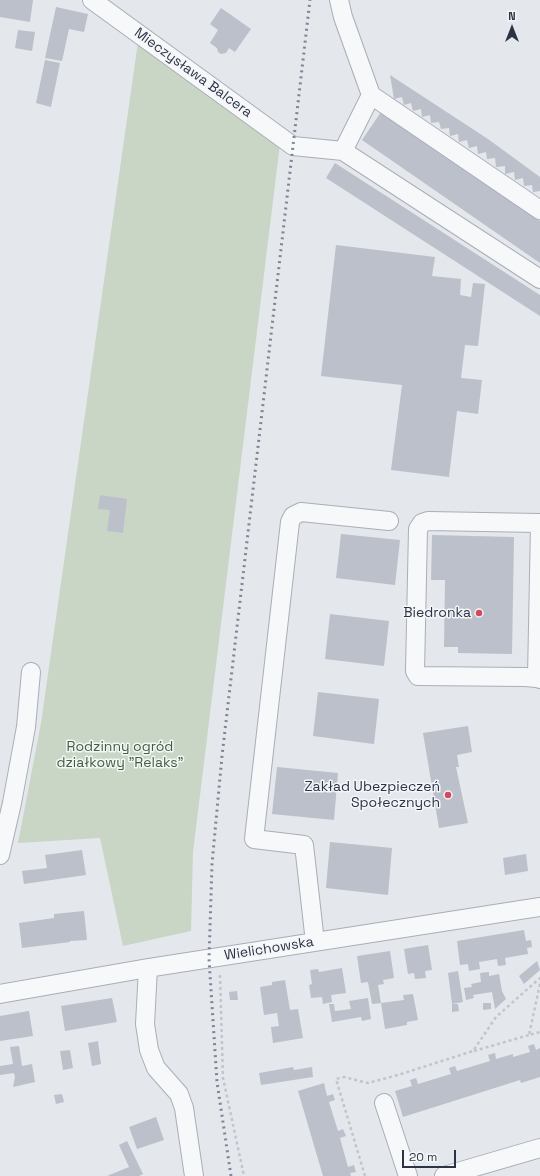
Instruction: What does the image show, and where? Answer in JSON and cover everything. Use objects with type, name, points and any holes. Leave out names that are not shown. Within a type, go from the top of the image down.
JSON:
[{"type":"street","name":"Mieczysława Balcera","points":[[92,0],[294,146],[342,151]]},
{"type":"street","points":[[339,0],[371,95],[540,210]]},
{"type":"street","points":[[371,95],[342,151],[540,280]]},
{"type":"street","points":[[315,942],[304,845],[254,838],[290,522],[293,516],[301,512],[389,521]]},
{"type":"street","points":[[428,521],[540,523],[539,679],[525,677],[418,676],[415,671],[418,529],[422,523],[428,521]]},
{"type":"street","points":[[0,855],[12,803],[26,727],[31,672]]},
{"type":"street","name":"Wielichowska","points":[[0,994],[148,968],[539,906]]},
{"type":"street","points":[[148,968],[145,1024],[149,1050],[156,1068],[180,1094],[184,1108],[194,1176]]},
{"type":"street","points":[[384,1103],[408,1176]]},
{"type":"street","points":[[444,1176],[540,1148]]},
{"type":"path","points":[[220,968],[224,1078],[244,1176]]},
{"type":"path","points":[[473,1051],[496,1017],[540,978]]},
{"type":"path","points":[[529,1035],[540,984]]},
{"type":"path","points":[[365,1176],[336,1079],[344,1077],[368,1083],[540,1032]]},
{"type":"green space","name":"Rodzinny ogród działkowy \"Relaks\"","points":[[138,42],[280,144],[193,852],[191,931],[123,946],[100,838],[18,843],[41,723]]},
{"type":"building","points":[[0,0],[33,0],[30,22],[0,17]]},
{"type":"building","points":[[56,7],[88,14],[84,32],[69,29],[62,61],[45,58]]},
{"type":"building","points":[[221,8],[251,29],[235,52],[229,48],[226,53],[221,54],[218,52],[217,48],[210,43],[218,30],[210,24]]},
{"type":"building","points":[[18,30],[35,32],[32,51],[15,48]]},
{"type":"building","points":[[45,60],[60,63],[51,107],[36,103]]},
{"type":"building","points":[[390,75],[488,139],[540,177],[540,191],[533,192],[532,185],[524,186],[523,178],[515,180],[514,172],[505,174],[505,166],[496,167],[495,158],[487,159],[486,152],[478,154],[477,146],[469,148],[467,140],[459,142],[458,134],[450,136],[449,128],[441,129],[439,122],[431,123],[430,115],[422,117],[421,109],[413,111],[411,103],[404,105],[402,97],[394,99]]},
{"type":"building","points":[[381,112],[540,221],[540,263],[362,140]]},
{"type":"building","points":[[335,163],[540,295],[540,316],[326,178]]},
{"type":"building","points":[[336,245],[435,257],[432,276],[461,279],[460,295],[471,297],[473,283],[485,284],[478,346],[465,345],[461,378],[482,380],[478,414],[457,411],[449,477],[391,470],[402,385],[321,376]]},
{"type":"building","points":[[100,495],[127,499],[123,533],[107,531],[110,510],[98,509]]},
{"type":"building","points":[[341,534],[400,540],[395,585],[336,578]]},
{"type":"building","name":"Biedronka","points":[[432,535],[514,537],[512,654],[458,653],[458,647],[444,647],[445,580],[431,580]]},
{"type":"building","points":[[330,614],[389,621],[384,666],[325,659]]},
{"type":"building","points":[[318,692],[379,699],[374,744],[313,736]]},
{"type":"building","name":"Zakład Ubezpieczeń Społecznych","points":[[468,726],[472,752],[457,755],[459,767],[456,767],[468,823],[439,828],[423,733]]},
{"type":"building","points":[[277,767],[338,773],[334,820],[272,814]]},
{"type":"building","points":[[330,842],[392,848],[388,895],[326,888]]},
{"type":"building","points":[[82,850],[86,875],[24,884],[22,871],[47,868],[45,855]]},
{"type":"building","points":[[526,854],[528,871],[505,875],[503,858]]},
{"type":"building","points":[[84,911],[87,940],[22,948],[19,923],[54,918],[54,914]]},
{"type":"building","points":[[524,930],[526,941],[531,940],[532,947],[527,948],[528,954],[505,958],[506,965],[498,966],[497,959],[479,962],[480,969],[469,971],[468,964],[460,965],[457,941]]},
{"type":"building","points":[[428,945],[432,970],[425,971],[426,978],[415,979],[414,973],[408,974],[404,949]]},
{"type":"building","points":[[390,951],[394,978],[383,980],[384,984],[378,985],[381,1003],[372,1004],[368,982],[361,983],[357,956]]},
{"type":"building","points":[[537,961],[540,970],[524,984],[519,976]]},
{"type":"building","points":[[342,968],[346,993],[331,995],[332,1002],[323,1004],[322,997],[311,998],[309,985],[312,984],[310,970],[318,969],[319,972]]},
{"type":"building","points":[[458,971],[463,1002],[452,1004],[448,973]]},
{"type":"building","points":[[489,972],[489,976],[499,974],[502,991],[506,999],[495,1009],[492,992],[473,995],[474,998],[466,1000],[464,988],[472,987],[471,984],[481,982],[480,973]]},
{"type":"building","points":[[285,980],[290,1010],[298,1009],[303,1038],[273,1043],[271,1027],[279,1026],[277,1013],[264,1015],[260,987],[272,985],[272,982]]},
{"type":"building","points":[[237,991],[238,1000],[230,1000],[229,992]]},
{"type":"building","points":[[413,994],[418,1020],[407,1022],[407,1025],[385,1029],[381,1003],[404,1000],[403,995]]},
{"type":"building","points":[[112,998],[117,1022],[65,1031],[61,1006]]},
{"type":"building","points":[[368,998],[371,1019],[362,1021],[361,1017],[332,1022],[329,1004],[334,1004],[335,1011],[351,1009],[349,1001]]},
{"type":"building","points":[[483,1003],[491,1003],[491,1009],[483,1010]]},
{"type":"building","points":[[452,1004],[458,1004],[459,1011],[452,1012]]},
{"type":"building","points":[[29,1011],[33,1036],[0,1041],[0,1016]]},
{"type":"building","points":[[98,1041],[101,1064],[92,1066],[88,1043]]},
{"type":"building","points":[[534,1044],[536,1050],[540,1048],[540,1077],[521,1083],[520,1080],[403,1117],[395,1091],[412,1086],[410,1080],[416,1078],[418,1084],[451,1074],[449,1068],[455,1066],[457,1071],[490,1061],[488,1055],[495,1053],[496,1059],[513,1054],[513,1057],[530,1052],[528,1046]]},
{"type":"building","points":[[19,1046],[22,1066],[32,1064],[35,1082],[13,1087],[15,1077],[14,1073],[0,1075],[0,1066],[13,1064],[10,1047]]},
{"type":"building","points":[[70,1050],[73,1068],[63,1070],[60,1051]]},
{"type":"building","points":[[293,1067],[294,1070],[312,1067],[313,1077],[261,1085],[259,1073]]},
{"type":"building","points":[[324,1083],[327,1096],[333,1094],[335,1100],[329,1102],[338,1131],[343,1129],[346,1136],[340,1138],[348,1167],[354,1165],[356,1172],[350,1173],[351,1176],[323,1176],[298,1091]]},
{"type":"building","points":[[62,1094],[64,1102],[56,1104],[54,1095]]},
{"type":"building","points":[[156,1117],[164,1140],[137,1149],[129,1127]]},
{"type":"building","points":[[127,1141],[143,1174],[139,1176],[107,1176],[129,1167],[119,1145]]},
{"type":"railway","points":[[231,1176],[217,1082],[209,959],[212,864],[222,756],[310,0]]},
{"type":"place","name":"Biedronka","points":[[479,613]]},
{"type":"place","name":"Zakład Ubezpieczeń Społecznych","points":[[448,795]]}]
